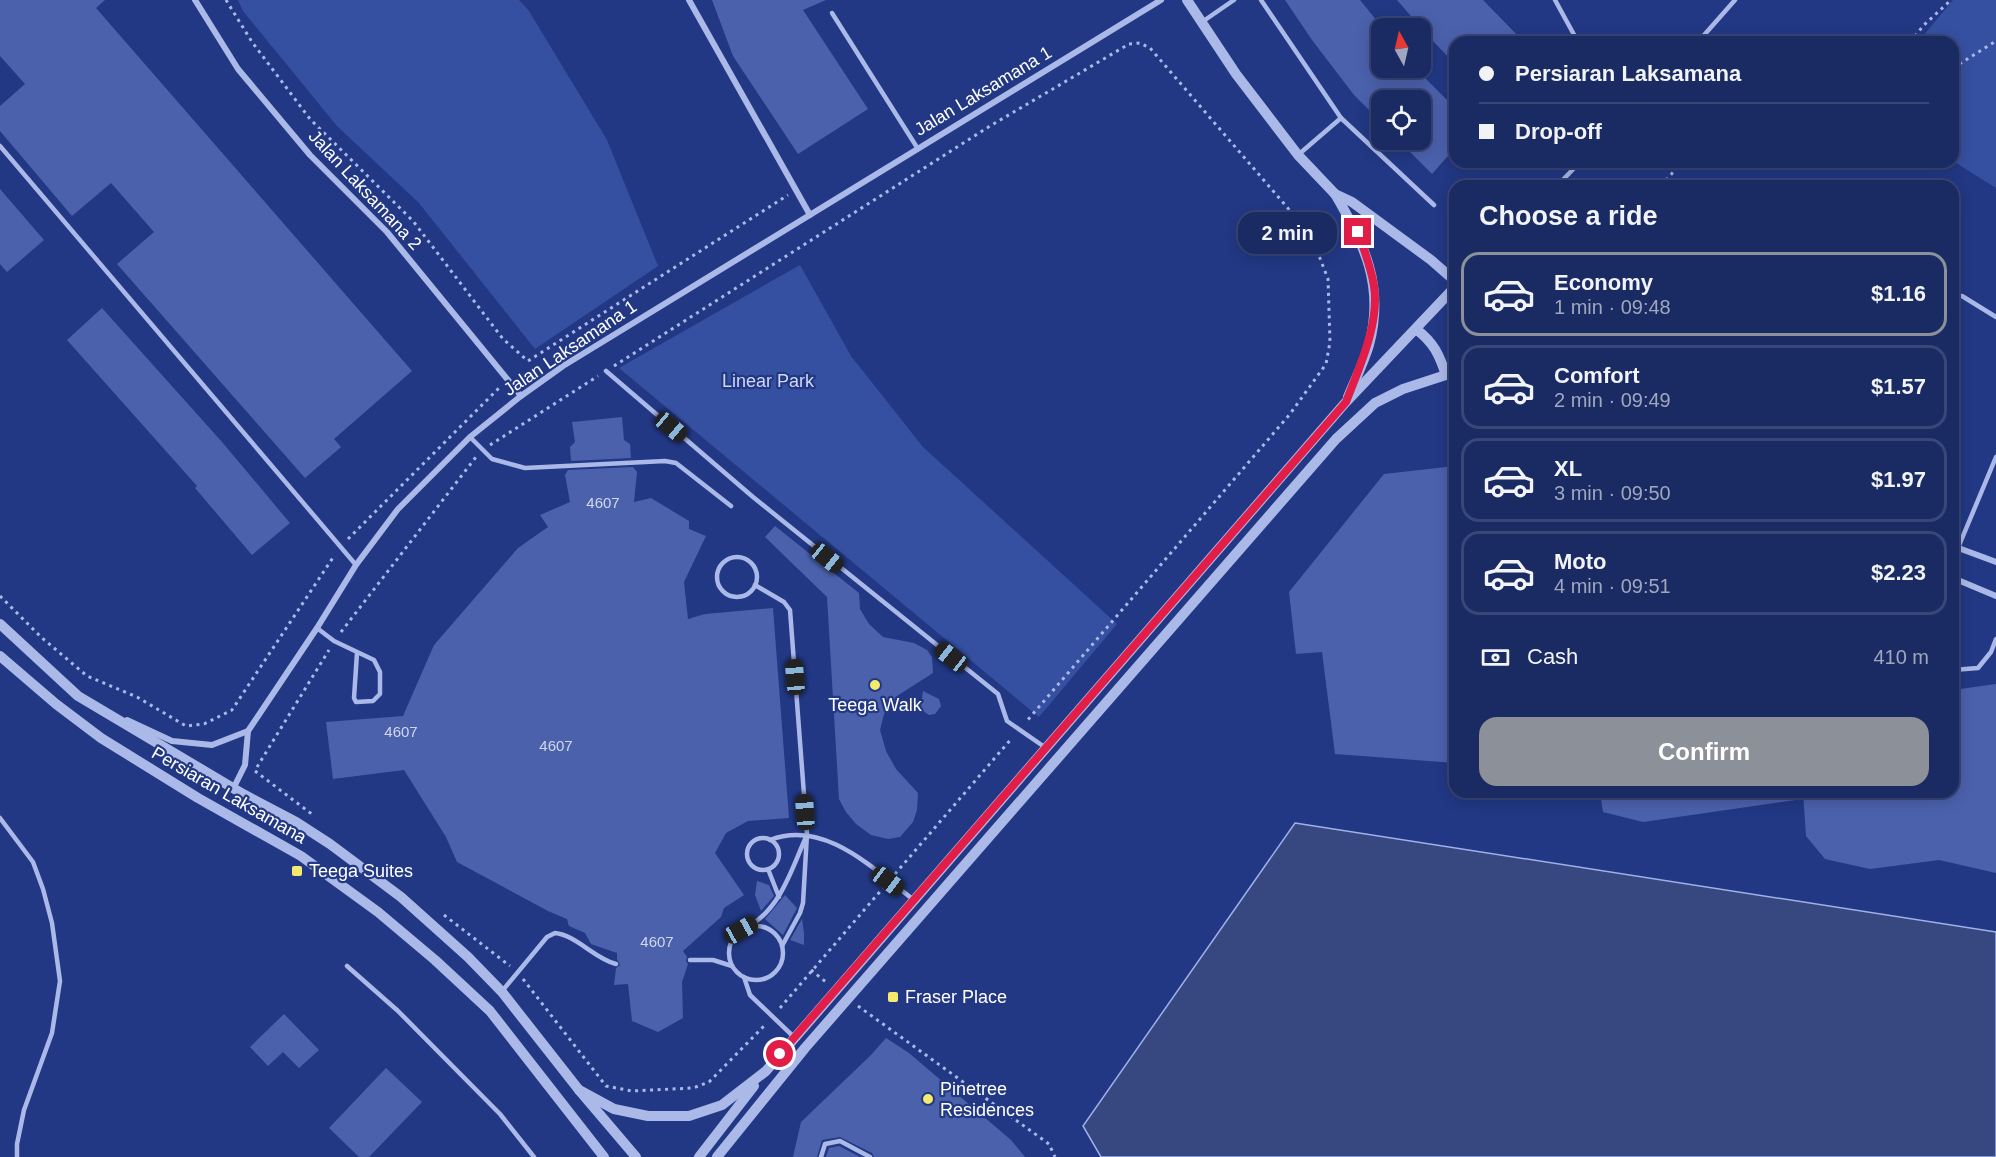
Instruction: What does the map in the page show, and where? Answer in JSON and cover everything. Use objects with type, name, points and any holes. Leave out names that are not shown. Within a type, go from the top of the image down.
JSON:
[{"type":"street","name":"Jalan Laksamana 2","points":[[195,0],[238,69],[310,155],[387,232],[521,396]]},
{"type":"street","points":[[689,0],[810,215]]},
{"type":"street","name":"Jalan Laksamana 1","points":[[248,731],[356,565],[398,509],[470,437],[521,396],[563,366],[1161,0]]},
{"type":"street","points":[[1187,0],[1236,74],[1298,154],[1335,194],[1358,232],[1374,288],[1369,344],[1346,402]]},
{"type":"street","points":[[1335,194],[1352,202],[1449,276]]},
{"type":"street","name":"Persiaran Laksamana","points":[[579,1090],[614,1109],[648,1116],[689,1116],[722,1105],[766,1071],[1346,402],[1449,293]]},
{"type":"street","points":[[1416,329],[1429,339],[1449,371]]},
{"type":"street","points":[[717,1157],[848,999],[1336,439],[1375,403],[1402,388],[1449,375]]},
{"type":"street","points":[[1959,548],[1996,562]]},
{"type":"street","points":[[1959,581],[1996,596]]},
{"type":"street","name":"Persiaran Laksamana","points":[[0,624],[78,696],[238,791],[305,827],[401,897],[468,957],[501,992],[636,1157]]},
{"type":"street","name":"Persiaran Laksamana","points":[[0,656],[56,704],[101,738],[198,798],[301,856],[378,912],[490,1011],[604,1157]]},
{"type":"street","points":[[78,696],[172,741],[212,745],[248,731],[245,765],[238,791]]},
{"type":"street","points":[[699,1157],[766,1071]]},
{"type":"lane","points":[[1202,22],[1234,0]]},
{"type":"lane","points":[[1261,0],[1341,118],[1434,205]]},
{"type":"lane","points":[[1555,0],[1573,36]]},
{"type":"lane","points":[[1703,36],[1735,0]]},
{"type":"lane","points":[[832,13],[918,149]]},
{"type":"lane","points":[[1298,154],[1341,118]]},
{"type":"lane","points":[[0,146],[356,565]]},
{"type":"lane","points":[[1563,180],[1574,168]]},
{"type":"lane","points":[[1962,296],[1996,317]]},
{"type":"lane","points":[[606,371],[753,497],[998,694],[1007,721],[1046,748]]},
{"type":"lane","points":[[470,437],[482,450],[500,462],[525,468],[665,461],[676,463],[731,506]]},
{"type":"lane","points":[[1959,538],[1996,457]]},
{"type":"lane","points":[[736,556],[749,561],[756,572],[755,585],[745,595],[731,596],[720,588],[717,574],[719,568],[729,558],[736,556]]},
{"type":"lane","points":[[744,977],[759,980],[773,973],[781,962],[782,946],[803,903],[807,834],[790,610],[784,602],[755,585]]},
{"type":"lane","points":[[317,628],[334,641],[374,660],[378,665],[380,694],[373,701],[356,702],[354,698],[357,653]]},
{"type":"lane","points":[[1959,670],[1977,669],[1991,652],[1996,639]]},
{"type":"lane","points":[[0,819],[33,862],[52,923],[60,981],[52,1032],[24,1110],[17,1144],[18,1157]]},
{"type":"lane","points":[[732,966],[729,950],[735,936],[759,920],[779,897],[807,834]]},
{"type":"lane","points":[[770,840],[777,847],[779,858],[777,863],[768,869],[758,870],[749,864],[747,854],[750,844],[754,841],[807,834],[843,847],[914,900]]},
{"type":"lane","points":[[768,869],[779,897]]},
{"type":"lane","points":[[741,930],[757,926],[766,928],[773,932],[782,946]]},
{"type":"lane","points":[[501,992],[547,937],[555,933],[563,935],[616,964]]},
{"type":"lane","points":[[690,960],[713,960],[732,966],[744,977],[750,995],[795,1038]]},
{"type":"lane","points":[[347,966],[398,1011],[500,1114],[534,1157]]},
{"type":"lane","points":[[821,1157],[825,1144],[840,1141],[870,1157]]},
{"type":"path","points":[[226,0],[252,42],[310,119],[413,220],[503,339],[528,361],[797,189]]},
{"type":"path","points":[[1915,36],[1924,24],[1951,0]]},
{"type":"path","points":[[1959,64],[1996,41]]},
{"type":"path","points":[[238,791],[334,641],[482,450],[990,126],[1129,44],[1140,43],[1150,48],[1311,235],[1328,279],[1330,342],[1326,364],[1290,414],[773,1017],[709,1082],[693,1088],[632,1091],[606,1086],[518,972]]},
{"type":"path","points":[[1666,180],[1677,168]]},
{"type":"path","points":[[0,596],[41,637],[87,676],[136,697],[186,726],[204,724],[232,710],[340,547],[508,378]]},
{"type":"path","points":[[811,970],[836,990]]},
{"type":"path","points":[[848,999],[1049,1144],[1055,1157]]},
{"type":"green space","points":[[238,0],[519,0],[529,11],[607,140],[658,266],[535,349],[419,203],[337,126],[243,11]]},
{"type":"green space","points":[[1953,0],[1996,0],[1996,188],[1959,165],[1959,36],[1923,36]]},
{"type":"green space","name":"Linear Park","points":[[800,265],[851,356],[923,447],[1117,624],[1039,717],[619,368]]},
{"type":"shaded area","points":[[1295,823],[1996,932],[1996,1157],[1101,1157],[1083,1126]]},
{"type":"building","points":[[0,0],[105,0],[96,8],[412,371],[334,439],[341,447],[305,478],[117,264],[154,232],[111,183],[72,216],[0,131],[0,106],[25,84],[0,56]]},
{"type":"building","points":[[712,0],[826,0],[803,10],[868,109],[798,154],[733,56]]},
{"type":"building","points":[[1285,0],[1360,0],[1375,18],[1371,18],[1371,78],[1425,78],[1449,102],[1449,155],[1432,174],[1408,150],[1431,150],[1431,90],[1371,90],[1371,112],[1354,95]]},
{"type":"building","points":[[1397,0],[1483,0],[1518,36],[1449,36],[1449,58],[1431,39],[1431,18],[1413,18]]},
{"type":"building","points":[[0,189],[44,240],[7,272],[0,264]]},
{"type":"building","points":[[102,308],[222,442],[290,523],[252,555],[195,488],[197,486],[67,340]]},
{"type":"building","points":[[622,417],[624,440],[630,444],[631,458],[571,461],[570,447],[575,442],[572,422]]},
{"type":"building","points":[[633,467],[637,472],[634,502],[651,498],[689,521],[689,529],[706,536],[684,582],[688,619],[705,614],[773,608],[789,818],[748,821],[726,833],[715,853],[744,895],[724,908],[721,917],[683,951],[688,964],[682,982],[683,1018],[658,1032],[632,1021],[628,984],[614,985],[616,968],[620,965],[617,953],[591,944],[585,933],[569,926],[567,919],[457,862],[446,837],[404,770],[333,779],[326,722],[403,716],[434,645],[518,548],[548,527],[540,515],[570,502],[565,475],[568,470]]},
{"type":"building","points":[[1449,467],[1449,763],[1335,754],[1322,652],[1296,654],[1289,592],[1384,474]]},
{"type":"building","name":"Teega Walk","points":[[775,526],[859,593],[860,609],[869,624],[883,637],[914,643],[927,650],[932,657],[933,673],[897,696],[884,714],[880,730],[886,751],[896,769],[918,793],[917,810],[913,822],[900,837],[888,839],[871,835],[856,824],[839,799],[827,597],[765,537]]},
{"type":"building","points":[[1996,684],[1996,873],[1939,860],[1870,869],[1825,859],[1806,836],[1803,798],[1959,798],[1959,689]]},
{"type":"building","points":[[923,691],[939,699],[941,706],[935,714],[929,715],[923,711],[921,706]]},
{"type":"building","points":[[1601,798],[1796,798],[1796,800],[1643,822],[1603,812]]},
{"type":"building","points":[[757,881],[769,885],[774,896],[761,911],[755,895]]},
{"type":"building","points":[[785,895],[797,908],[783,935],[765,919]]},
{"type":"building","points":[[802,919],[804,933],[804,945],[790,940]]},
{"type":"building","points":[[284,1014],[319,1050],[299,1068],[283,1052],[268,1066],[250,1047]]},
{"type":"building","points":[[886,1038],[909,1053],[1011,1140],[1025,1157],[874,1157],[872,1153],[840,1137],[822,1140],[817,1157],[793,1157],[801,1122]]},
{"type":"building","points":[[386,1068],[422,1102],[369,1157],[359,1157],[329,1128]]},
{"type":"building","points":[[839,1146],[860,1157],[826,1157],[829,1148]]},
{"type":"place","name":"Teega Walk","points":[[875,685]]},
{"type":"place","name":"Teega Suites","points":[[297,871]]},
{"type":"place","name":"Fraser Place","points":[[893,997]]},
{"type":"place","name":"Pinetree Residences","points":[[928,1099]]},
{"type":"route","points":[[780,1054],[1346,402],[1369,344],[1372,317],[1374,288],[1358,232]]}]
